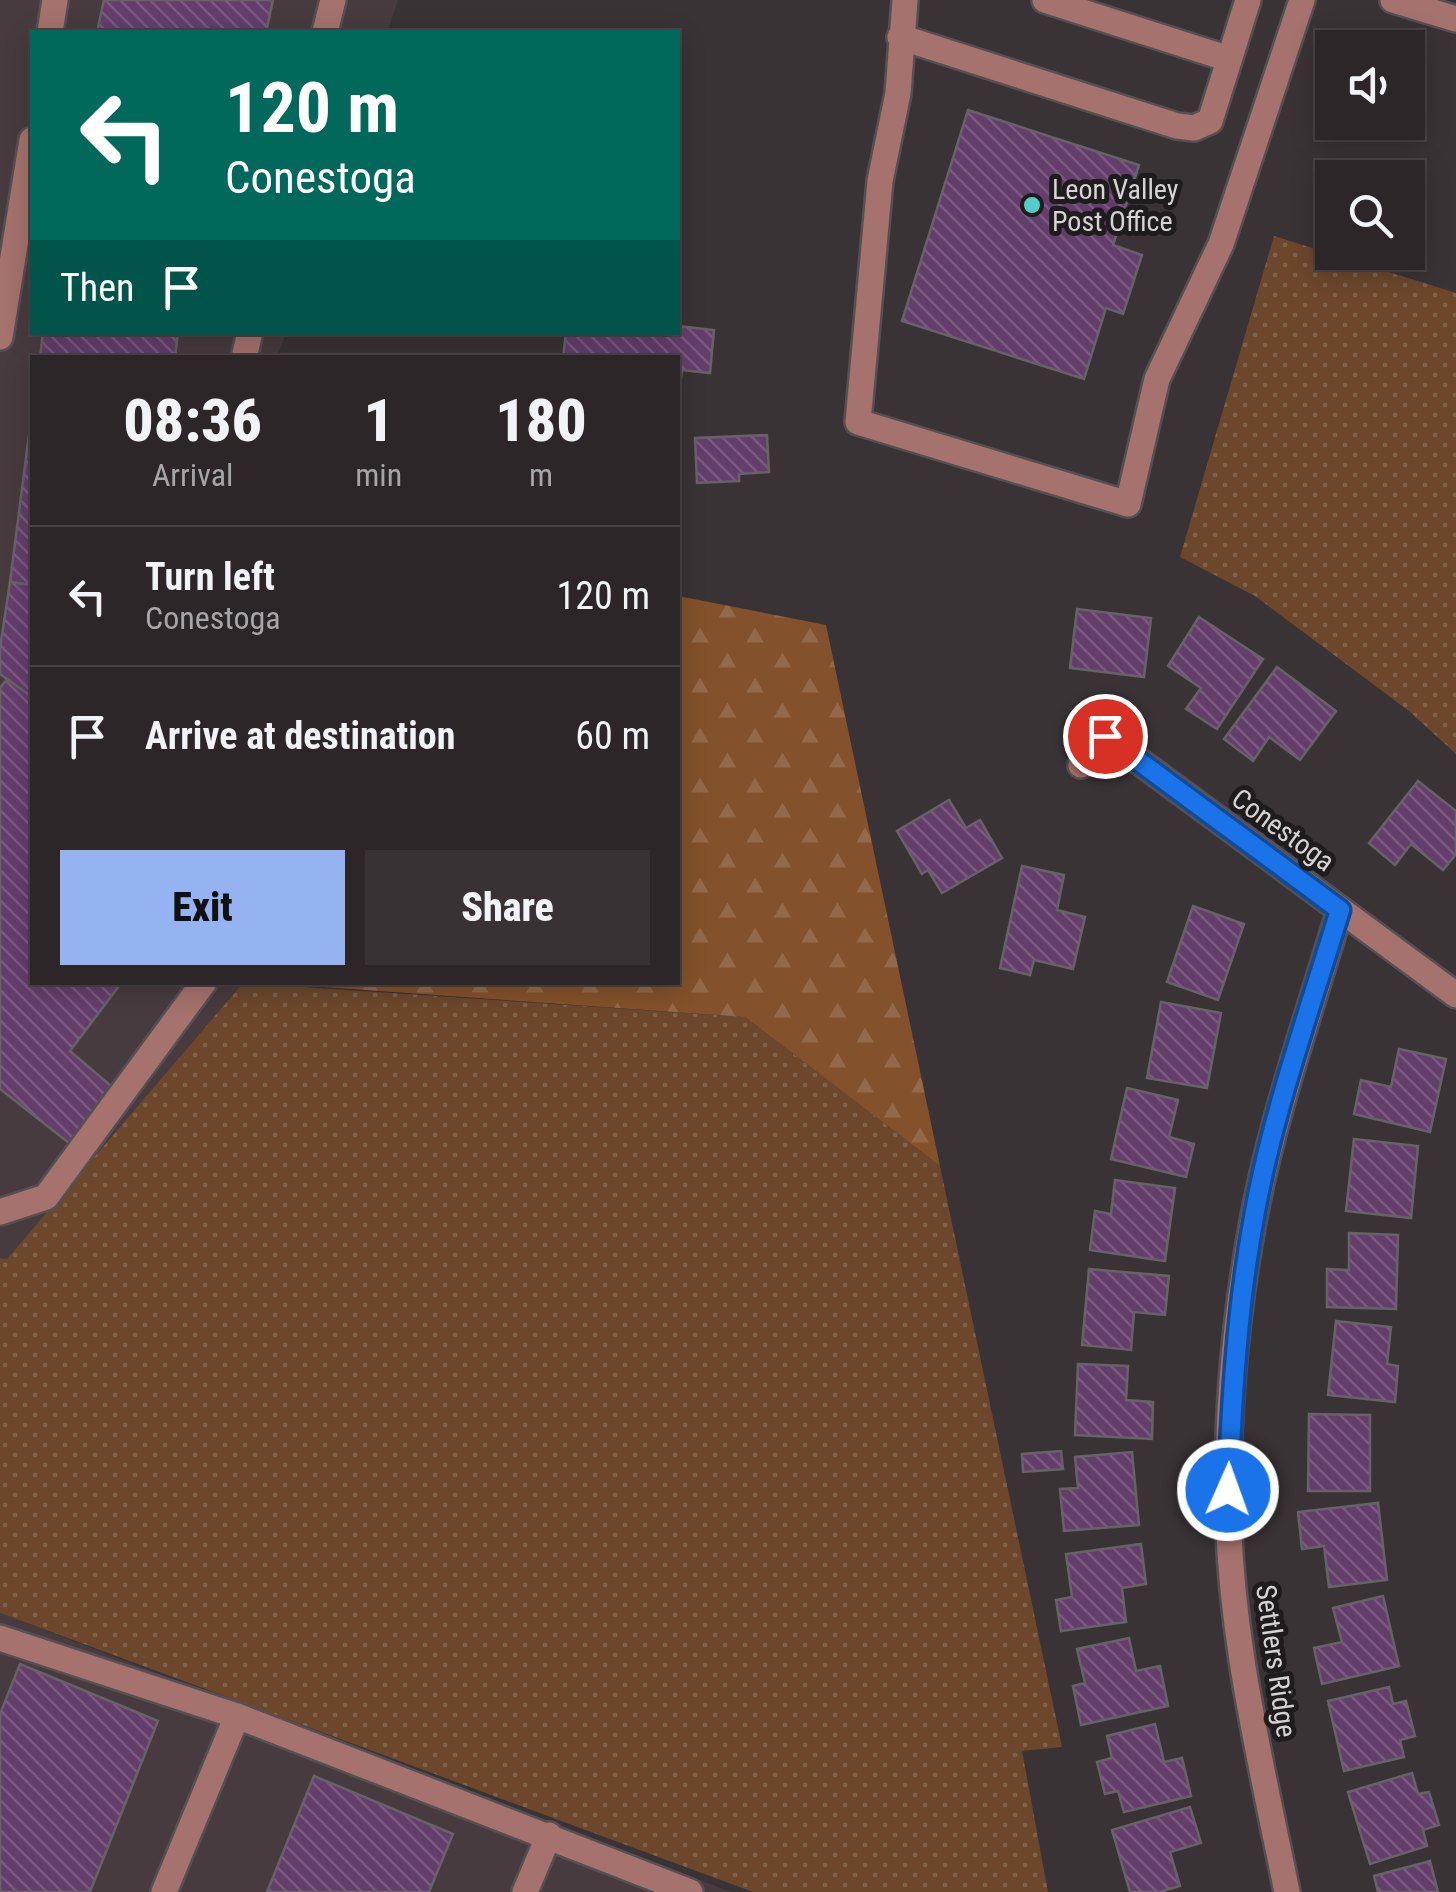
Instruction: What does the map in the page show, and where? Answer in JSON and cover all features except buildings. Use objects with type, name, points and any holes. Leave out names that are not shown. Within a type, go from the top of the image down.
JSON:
[{"type":"street","points":[[50,30],[56,0]]},
{"type":"street","points":[[326,30],[333,0]]},
{"type":"street","points":[[905,0],[898,93],[880,182],[858,422],[1128,504],[1157,378],[1221,244],[1302,0]]},
{"type":"street","points":[[1046,0],[1229,59]]},
{"type":"street","points":[[900,37],[1177,126],[1194,128],[1210,121],[1248,0]]},
{"type":"street","points":[[1393,0],[1445,11]]},
{"type":"street","points":[[0,337],[30,152]]},
{"type":"street","name":"Conestoga","points":[[1080,765],[1105,736],[1456,996]]},
{"type":"street","name":"Settlers Ridge","points":[[1287,1892],[1236,1628],[1228,1490],[1234,1351],[1254,1215],[1340,910]]},
{"type":"street","points":[[0,1212],[46,1198],[202,985]]},
{"type":"street","points":[[0,1638],[237,1716],[690,1892]]},
{"type":"street","points":[[164,1892],[237,1716]]},
{"type":"street","points":[[525,1892],[549,1835]]},
{"type":"shaded area","points":[[0,0],[398,0],[388,30],[30,30],[30,335],[285,335],[278,355],[30,355],[30,985],[241,985],[7,1259],[0,1257]]},
{"type":"shaded area","points":[[1274,236],[1315,249],[1315,270],[1383,270],[1456,293],[1456,754],[1409,711],[1255,596],[1180,557]]},
{"type":"shaded area","points":[[241,985],[745,1017],[940,1166],[1062,1747],[1022,1751],[1048,1892],[753,1892],[0,1613],[0,1258],[7,1259]]},
{"type":"shaded area","points":[[0,1613],[731,1892],[0,1892]]},
{"type":"green space","points":[[680,596],[826,625],[940,1166],[745,1017],[295,985],[680,985]]},
{"type":"place","name":"Leon Valley Post Office","points":[[1032,205]]},
{"type":"route","points":[[1105,736],[1340,910],[1254,1215],[1234,1351],[1228,1490]]}]
